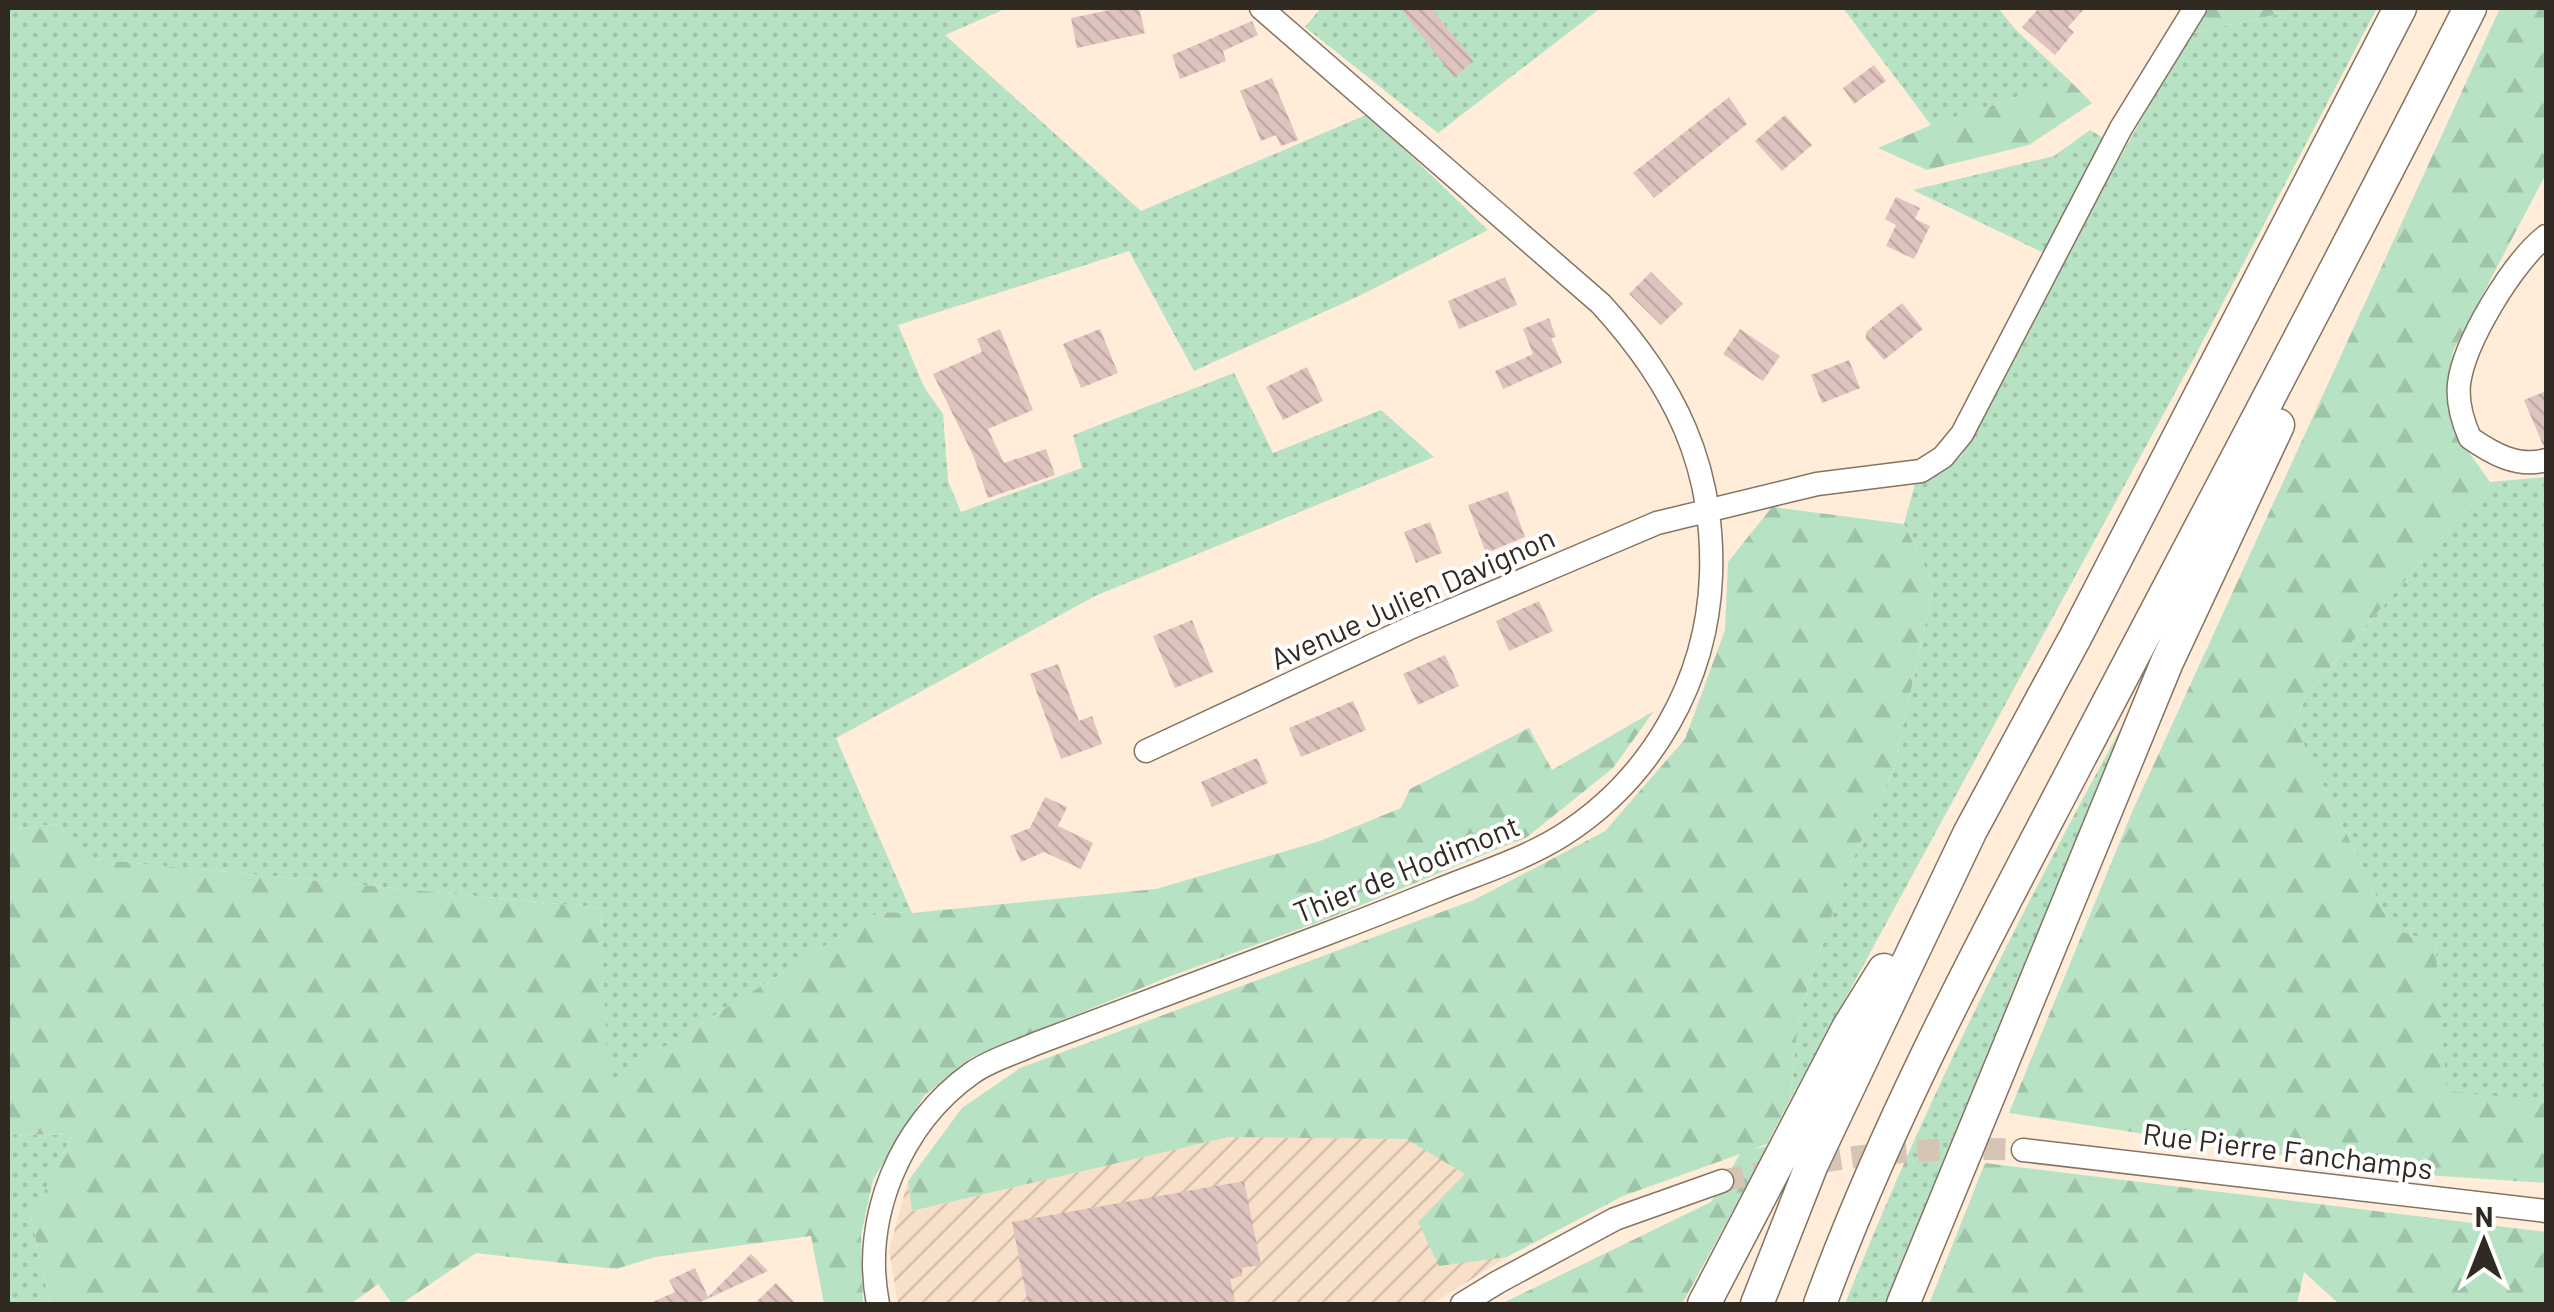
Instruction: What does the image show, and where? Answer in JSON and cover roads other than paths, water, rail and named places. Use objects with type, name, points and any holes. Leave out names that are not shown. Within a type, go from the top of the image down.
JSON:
[{"type":"highway","points":[[1757,1304],[1812,1164],[1970,832],[2076,636],[2400,8]]},
{"type":"highway","points":[[1820,1304],[1885,1144],[1969,970],[2470,8]]},
{"type":"highway","points":[[1902,1304],[2167,662],[2279,422],[2357,231]]},
{"type":"highway","points":[[1704,1304],[1848,1028],[1970,832]]},
{"type":"street","name":"Thier de Hodimont","points":[[878,1304],[874,1240],[886,1188],[924,1116],[974,1070],[1489,872],[1563,834],[1610,796],[1650,756],[1678,712],[1698,662],[1710,600],[1712,545],[1699,459],[1678,413],[1639,346],[1602,304],[1260,8]]},
{"type":"street","name":"Avenue Julien Davignon","points":[[1146,750],[1412,628],[1657,523],[1817,484],[1921,470],[1943,458],[1962,434],[2121,128],[2195,8]]},
{"type":"street","points":[[2546,236],[2510,273],[2465,358],[2459,384],[2459,406],[2470,438],[2504,458],[2524,463],[2546,460]]},
{"type":"street","name":"Rue Pierre Fanchamps","points":[[2023,1150],[2546,1211]]},
{"type":"street","points":[[1462,1304],[1615,1219],[1722,1181]]},
{"type":"tunnel","points":[[1722,1181],[1871,1155],[2023,1150]]}]
